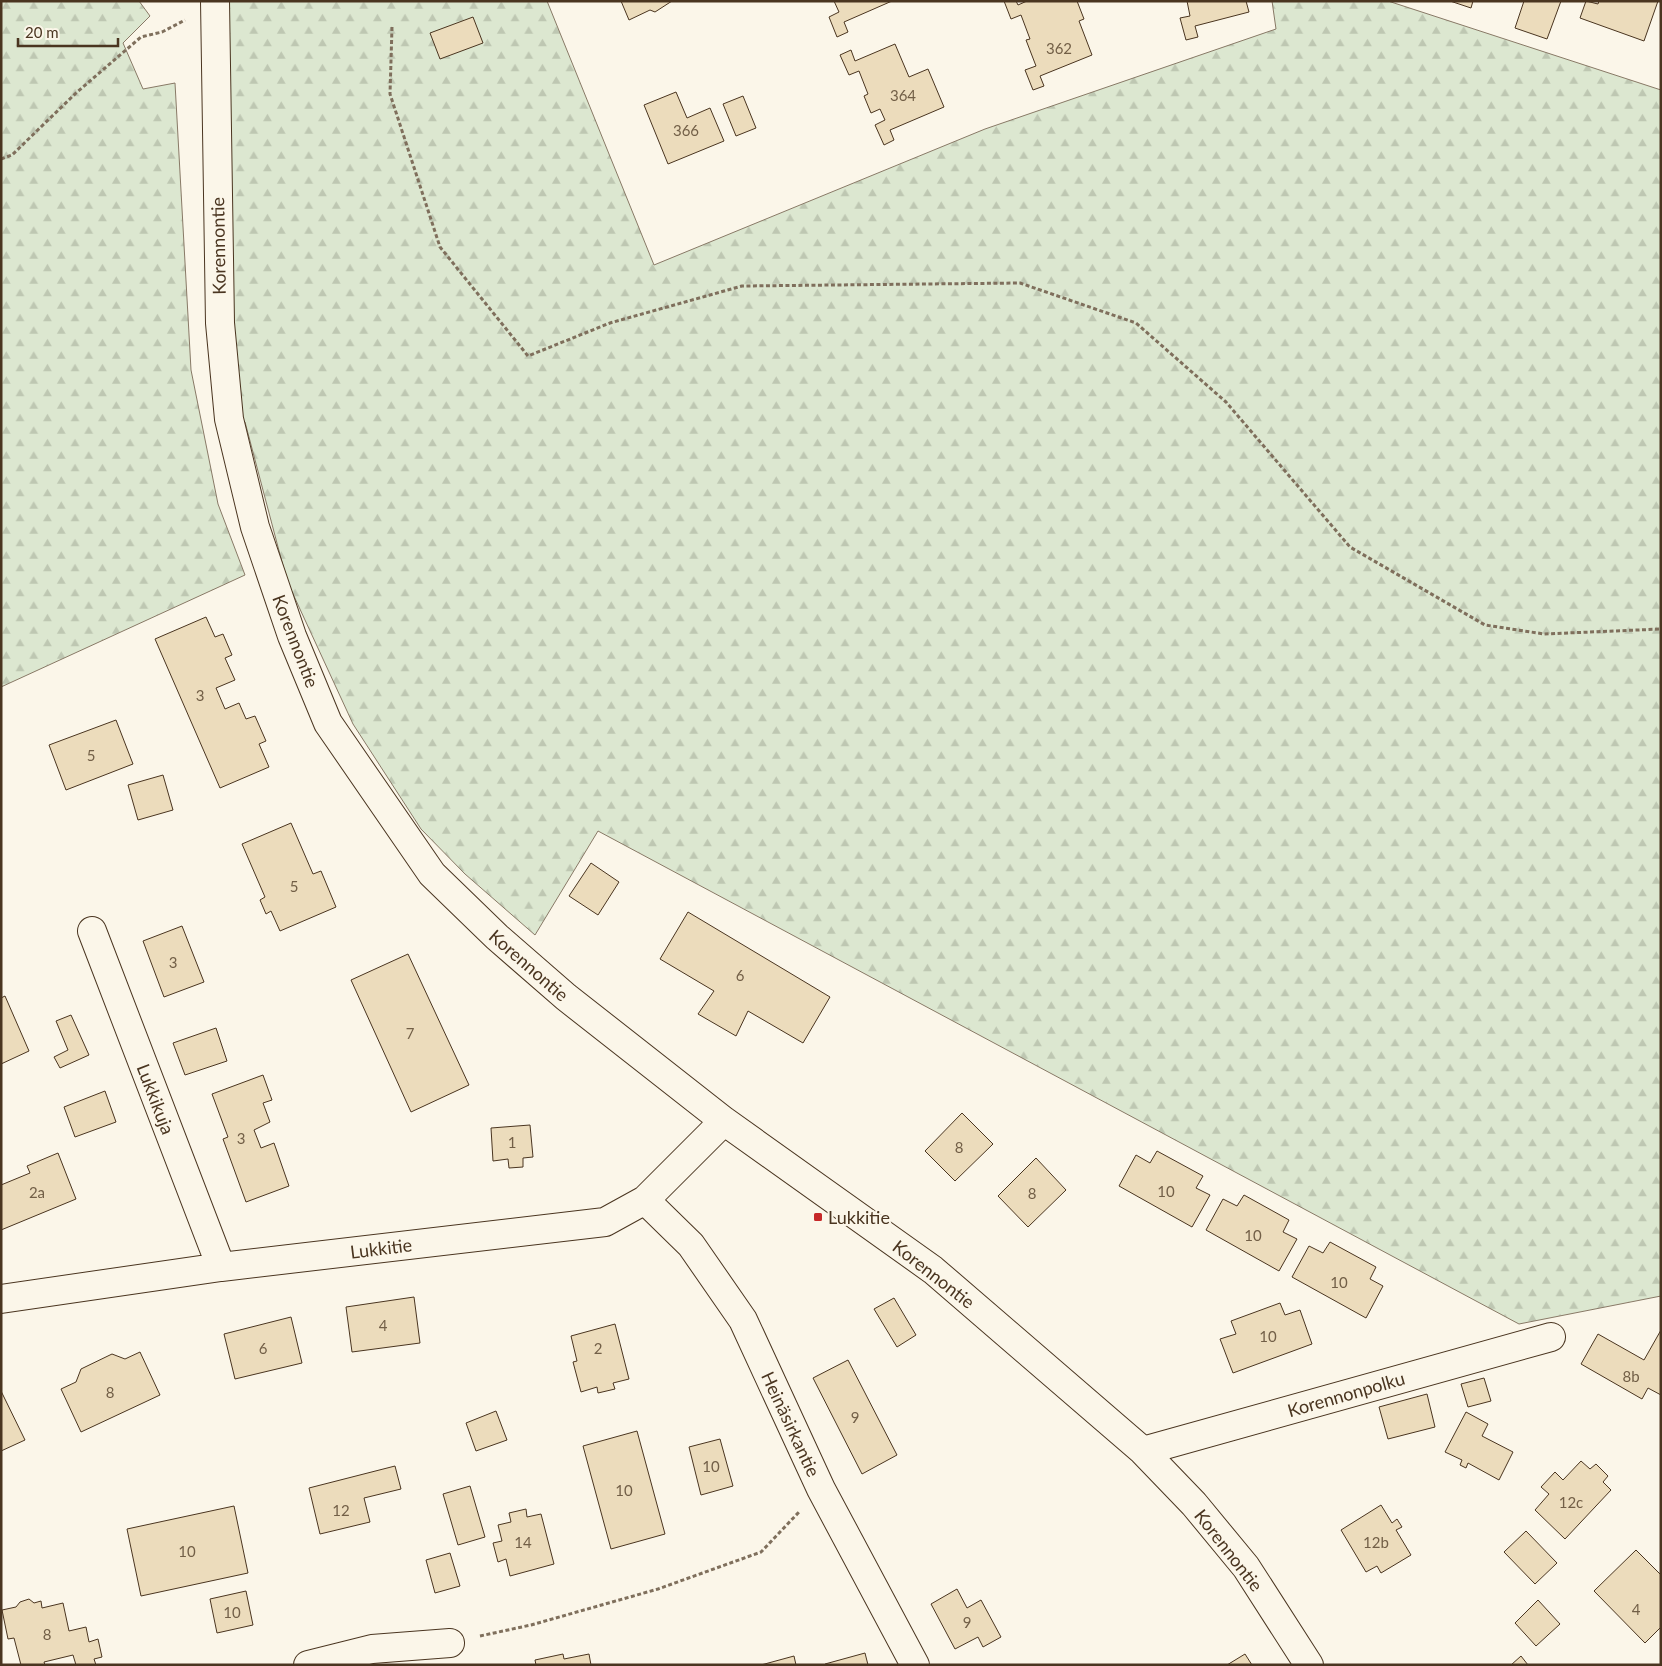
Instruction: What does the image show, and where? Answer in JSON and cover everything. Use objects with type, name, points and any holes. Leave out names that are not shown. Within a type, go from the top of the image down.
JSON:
[{"type":"street","name":"Korennontie","points":[[215,3],[220,323],[229,419],[254,527],[292,636],[328,723],[432,874],[497,937],[566,998],[724,1121],[933,1270],[1142,1451],[1194,1504],[1246,1567],[1309,1665]]},
{"type":"street","name":"Lukkikuja","points":[[92,931],[221,1267]]},
{"type":"street","name":"Lukkitie","points":[[1,1299],[221,1267],[605,1222],[645,1200],[724,1121]]},
{"type":"street","name":"Heinäsirkantie","points":[[645,1200],[691,1245],[743,1320],[821,1489],[915,1665]]},
{"type":"street","name":"Korennonpolku","points":[[1142,1451],[1551,1337]]},
{"type":"street","points":[[308,1665],[372,1649],[450,1643]]},
{"type":"path","points":[[1,159],[12,155],[76,93],[141,37],[162,32],[215,3]]},
{"type":"path","points":[[392,27],[390,94],[440,247],[528,356],[610,323],[742,286],[1020,283],[1136,323],[1226,402],[1350,547],[1485,625],[1544,634],[1661,629]]},
{"type":"path","points":[[450,1643],[531,1625],[658,1589],[761,1552],[821,1489]]},
{"type":"green space","points":[[1,1],[139,1],[150,16],[123,43],[143,89],[175,83],[191,370],[218,504],[245,575],[1,687]]},
{"type":"green space","points":[[214,1],[547,1],[654,265],[985,129],[1276,29],[1272,1],[1388,1],[1661,90],[1661,1296],[1519,1324],[598,831],[535,935],[465,874],[421,829],[353,724],[287,581],[245,422],[229,419]]},
{"type":"building","points":[[621,1],[672,1],[655,12],[650,10],[629,20]]},
{"type":"building","points":[[834,1],[892,1],[844,22],[848,32],[837,37],[829,17],[839,12]]},
{"type":"building","points":[[1004,1],[1016,1],[1018,5],[1027,1],[1077,1],[1084,19],[1079,21],[1092,55],[1040,76],[1044,86],[1033,90],[1025,70],[1036,66],[1026,40],[1030,39],[1021,15],[1011,19]]},
{"type":"building","points":[[1187,1],[1246,1],[1249,12],[1195,26],[1198,37],[1186,40],[1180,18],[1190,16]]},
{"type":"building","points":[[1450,1],[1473,1],[1471,8]]},
{"type":"building","points":[[1524,1],[1561,1],[1547,39],[1515,28]]},
{"type":"building","points":[[1586,1],[1598,4],[1599,1],[1658,1],[1644,41],[1580,18]]},
{"type":"building","points":[[473,17],[483,43],[440,59],[430,33]]},
{"type":"building","points":[[895,44],[909,77],[928,69],[944,107],[890,130],[894,140],[884,145],[875,125],[885,120],[880,109],[871,113],[864,96],[868,94],[859,71],[849,75],[840,55],[851,50],[855,61]]},
{"type":"building","points":[[676,92],[687,118],[710,108],[724,141],[668,164],[644,105]]},
{"type":"building","points":[[743,96],[756,128],[736,136],[723,104]]},
{"type":"building","points":[[206,617],[215,637],[223,634],[232,655],[225,658],[235,680],[216,688],[225,709],[239,703],[246,719],[255,716],[266,741],[259,744],[269,767],[220,788],[155,639]]},
{"type":"building","points":[[116,720],[133,764],[66,790],[49,745]]},
{"type":"building","points":[[163,775],[173,810],[138,820],[128,785]]},
{"type":"building","points":[[291,823],[313,874],[321,871],[336,907],[280,931],[271,911],[266,914],[260,900],[265,897],[242,844]]},
{"type":"building","points":[[591,863],[619,882],[598,915],[569,896]]},
{"type":"building","points":[[688,912],[830,997],[803,1043],[748,1011],[736,1036],[698,1014],[714,991],[660,959]]},
{"type":"building","points":[[182,926],[204,982],[164,997],[143,941]]},
{"type":"building","points":[[408,954],[469,1085],[411,1112],[351,980]]},
{"type":"building","points":[[5,996],[29,1051],[1,1064],[1,998]]},
{"type":"building","points":[[71,1015],[89,1055],[60,1068],[54,1057],[68,1050],[56,1021]]},
{"type":"building","points":[[216,1028],[227,1061],[185,1075],[173,1043]]},
{"type":"building","points":[[263,1075],[272,1100],[263,1103],[270,1122],[254,1130],[261,1148],[274,1143],[289,1186],[246,1202],[223,1139],[228,1137],[212,1094]]},
{"type":"building","points":[[105,1091],[116,1122],[75,1137],[64,1107]]},
{"type":"building","points":[[962,1113],[993,1144],[955,1181],[925,1151]]},
{"type":"building","points":[[530,1125],[533,1157],[523,1158],[523,1167],[509,1168],[508,1159],[493,1161],[491,1128]]},
{"type":"building","points":[[1157,1151],[1203,1176],[1196,1188],[1210,1195],[1192,1227],[1119,1186],[1136,1155],[1150,1163]]},
{"type":"building","points":[[58,1153],[76,1199],[1,1230],[1,1185],[30,1173],[27,1166]]},
{"type":"building","points":[[1036,1158],[1066,1190],[1028,1227],[998,1196]]},
{"type":"building","points":[[1244,1195],[1289,1220],[1283,1232],[1297,1239],[1279,1271],[1206,1230],[1223,1199],[1237,1206]]},
{"type":"building","points":[[1330,1242],[1376,1267],[1370,1279],[1383,1286],[1366,1318],[1292,1277],[1309,1246],[1323,1253]]},
{"type":"building","points":[[414,1297],[420,1343],[352,1352],[346,1307]]},
{"type":"building","points":[[894,1298],[916,1335],[897,1347],[874,1309]]},
{"type":"building","points":[[1280,1303],[1285,1315],[1300,1310],[1312,1344],[1233,1373],[1220,1339],[1236,1334],[1231,1321]]},
{"type":"building","points":[[291,1317],[302,1363],[235,1379],[224,1334]]},
{"type":"building","points":[[615,1324],[629,1379],[613,1383],[615,1389],[598,1393],[597,1387],[581,1392],[573,1362],[577,1361],[571,1336]]},
{"type":"building","points":[[1661,1330],[1661,1395],[1648,1388],[1642,1399],[1581,1364],[1598,1334],[1644,1360]]},
{"type":"building","points":[[140,1352],[160,1395],[81,1432],[61,1389],[76,1382],[81,1369],[112,1354],[125,1359]]},
{"type":"building","points":[[848,1360],[897,1455],[862,1474],[813,1378]]},
{"type":"building","points":[[1484,1378],[1491,1401],[1468,1407],[1461,1384]]},
{"type":"building","points":[[1,1391],[25,1440],[1,1451]]},
{"type":"building","points":[[1427,1394],[1435,1427],[1388,1439],[1379,1407]]},
{"type":"building","points":[[496,1411],[507,1440],[476,1451],[466,1423]]},
{"type":"building","points":[[1466,1412],[1488,1424],[1482,1436],[1513,1452],[1499,1480],[1468,1463],[1466,1468],[1460,1465],[1462,1460],[1445,1452]]},
{"type":"building","points":[[637,1431],[665,1534],[611,1549],[583,1446]]},
{"type":"building","points":[[720,1439],[733,1486],[701,1495],[689,1447]]},
{"type":"building","points":[[1581,1461],[1590,1469],[1596,1464],[1608,1476],[1603,1482],[1611,1490],[1565,1539],[1535,1510],[1549,1494],[1541,1487],[1555,1472],[1563,1480]]},
{"type":"building","points":[[395,1466],[401,1489],[364,1498],[370,1522],[320,1534],[309,1488]]},
{"type":"building","points":[[470,1486],[485,1537],[458,1545],[443,1494]]},
{"type":"building","points":[[1381,1505],[1392,1523],[1397,1519],[1402,1527],[1396,1530],[1411,1555],[1381,1573],[1377,1566],[1366,1572],[1341,1530]]},
{"type":"building","points":[[234,1506],[248,1573],[141,1596],[127,1529]]},
{"type":"building","points":[[526,1509],[527,1517],[541,1514],[554,1564],[510,1576],[506,1559],[498,1562],[493,1543],[502,1541],[498,1525],[511,1522],[509,1513]]},
{"type":"building","points":[[1526,1531],[1557,1563],[1535,1584],[1504,1552]]},
{"type":"building","points":[[1636,1550],[1661,1575],[1661,1627],[1645,1643],[1594,1591]]},
{"type":"building","points":[[450,1553],[460,1586],[435,1593],[426,1560]]},
{"type":"building","points":[[957,1589],[967,1608],[981,1600],[1001,1637],[983,1647],[978,1637],[955,1649],[931,1604]]},
{"type":"building","points":[[246,1591],[253,1625],[217,1633],[210,1599]]},
{"type":"building","points":[[29,1599],[34,1603],[41,1601],[42,1608],[63,1603],[69,1631],[86,1627],[89,1642],[98,1639],[102,1657],[94,1659],[96,1665],[76,1665],[73,1655],[44,1662],[45,1665],[21,1665],[14,1638],[8,1639],[2,1610],[16,1607],[20,1602]]},
{"type":"building","points":[[1538,1600],[1560,1624],[1536,1646],[1515,1623]]},
{"type":"building","points":[[865,1653],[868,1665],[825,1665],[825,1664]]},
{"type":"building","points":[[563,1654],[564,1659],[589,1654],[591,1665],[536,1665],[535,1660]]},
{"type":"building","points":[[1245,1654],[1252,1665],[1227,1665]]},
{"type":"building","points":[[794,1656],[796,1665],[761,1665]]},
{"type":"building","points":[[1521,1656],[1528,1665],[1511,1665]]},
{"type":"place","name":"Lukkitie","points":[[818,1217]]}]
